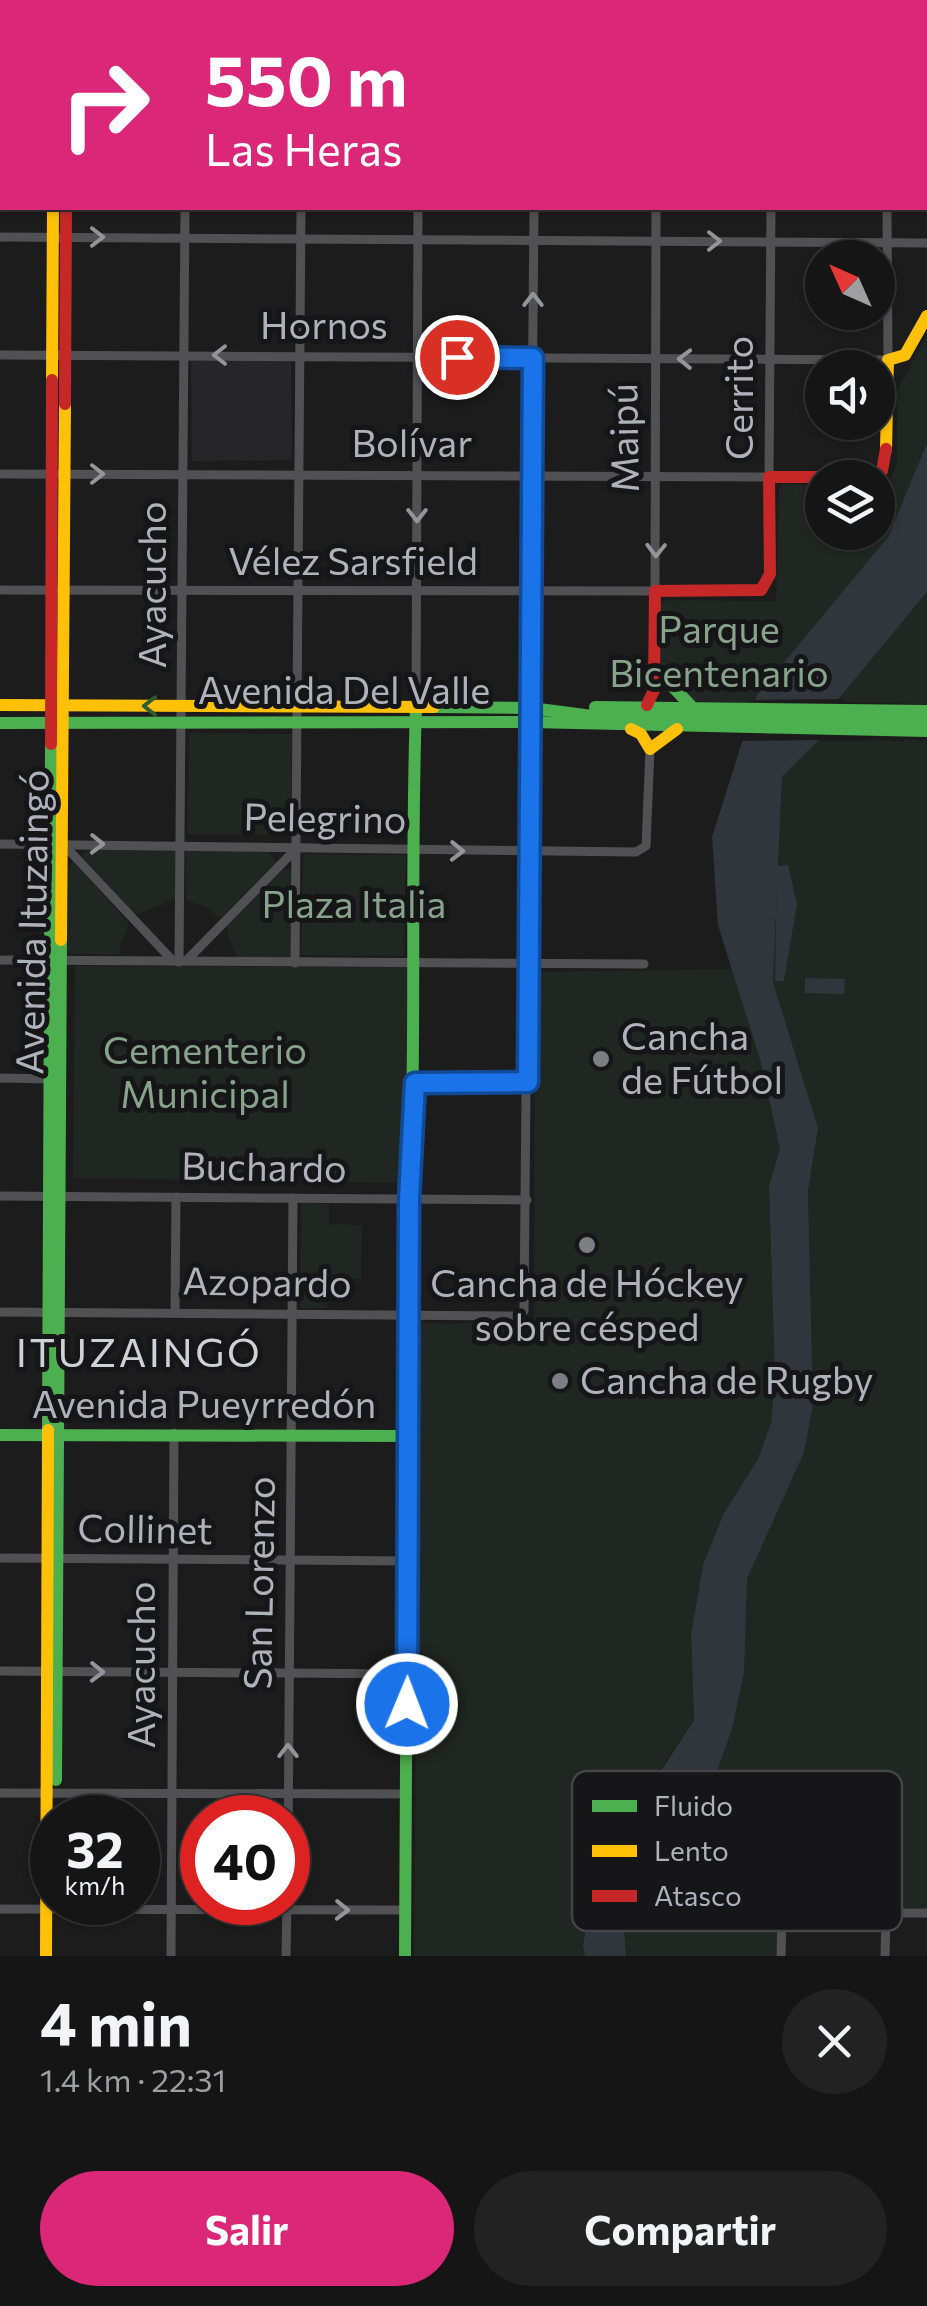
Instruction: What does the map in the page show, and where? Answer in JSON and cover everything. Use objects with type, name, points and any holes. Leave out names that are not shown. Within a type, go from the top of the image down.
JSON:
[{"type":"main road","name":"Avenida Ituzaingó","points":[[52,1793],[59,722],[59,236],[54,210]]},
{"type":"main road","name":"Avenida Ituzaingó","points":[[59,236],[66,210]]},
{"type":"main road","points":[[895,358],[905,355],[927,316]]},
{"type":"main road","name":"Bolívar","points":[[770,477],[869,477],[882,471],[886,440]]},
{"type":"main road","name":"Cerrito","points":[[764,588],[770,574],[770,477]]},
{"type":"main road","name":"Vélez Sarsfield","points":[[655,591],[754,592],[764,588]]},
{"type":"main road","name":"Maipú","points":[[647,705],[655,668],[655,591]]},
{"type":"main road","points":[[655,668],[692,707]]},
{"type":"main road","name":"Avenida Del Valle","points":[[0,705],[183,713],[927,720]]},
{"type":"main road","name":"Avenida Del Valle","points":[[531,715],[647,705],[692,707],[737,719]]},
{"type":"main road","name":"Avenida Del Valle","points":[[531,715],[676,729],[737,719],[847,720],[927,711]]},
{"type":"main road","name":"Avenida Del Valle","points":[[0,723],[183,713]]},
{"type":"main road","points":[[404,1956],[410,1561],[409,1200],[415,1083],[411,850],[416,715]]},
{"type":"main road","name":"Avenida Del Valle","points":[[847,720],[927,731]]},
{"type":"main road","points":[[626,726],[642,734],[650,749],[676,729]]},
{"type":"main road","name":"Avenida Pueyrredón","points":[[0,1435],[408,1436]]},
{"type":"main road","name":"Avenida Ituzaingó","points":[[46,1956],[50,1925]]},
{"type":"main road","name":"Avenida Ituzaingó","points":[[53,1925],[54,1956]]},
{"type":"street","name":"Ayacucho","points":[[179,962],[186,210]]},
{"type":"street","points":[[295,963],[301,210]]},
{"type":"street","points":[[416,715],[418,210]]},
{"type":"street","points":[[527,1200],[534,210]]},
{"type":"street","name":"Maipú","points":[[655,591],[656,210]]},
{"type":"street","name":"Cerrito","points":[[770,477],[771,210]]},
{"type":"street","points":[[887,240],[888,210]]},
{"type":"street","points":[[0,238],[805,241]]},
{"type":"street","points":[[895,242],[927,243]]},
{"type":"street","name":"Hornos","points":[[0,355],[805,361]]},
{"type":"street","name":"Bolívar","points":[[0,474],[770,477]]},
{"type":"street","name":"Vélez Sarsfield","points":[[0,590],[532,594],[655,591]]},
{"type":"street","name":"Pelegrino","points":[[0,844],[636,852],[646,846],[650,749]]},
{"type":"street","points":[[58,844],[179,962]]},
{"type":"street","points":[[179,962],[296,850]]},
{"type":"street","points":[[0,960],[644,964]]},
{"type":"street","points":[[0,1078],[56,1079]]},
{"type":"street","points":[[415,1083],[528,1082]]},
{"type":"street","name":"Buchardo","points":[[0,1196],[527,1200]]},
{"type":"street","points":[[175,1311],[176,1197]]},
{"type":"street","name":"San Lorenzo","points":[[288,1792],[293,1198]]},
{"type":"street","name":"Azopardo","points":[[0,1312],[518,1316],[526,1305],[527,1200]]},
{"type":"street","name":"Ayacucho","points":[[171,1956],[174,1433]]},
{"type":"street","name":"Collinet","points":[[0,1558],[410,1561]]},
{"type":"street","points":[[0,1671],[407,1674]]},
{"type":"street","points":[[0,1793],[407,1794]]},
{"type":"street","points":[[0,1908],[30,1907]]},
{"type":"street","points":[[310,1907],[405,1910]]},
{"type":"street","points":[[160,1910],[180,1910]]},
{"type":"street","points":[[286,1925],[286,1956]]},
{"type":"street","points":[[781,1956],[782,1931]]},
{"type":"street","points":[[885,1956],[886,1931]]},
{"type":"shaded area","points":[[291,359],[292,460],[192,461],[191,361]]},
{"type":"shaded area","points":[[927,443],[927,592],[836,702],[824,735],[782,777],[773,982],[818,1128],[808,1191],[813,1405],[804,1452],[747,1579],[744,1673],[732,1729],[717,1771],[661,1771],[694,1720],[691,1635],[703,1565],[724,1513],[758,1459],[771,1423],[775,1380],[769,1186],[780,1149],[761,1063],[718,925],[712,837],[757,695],[877,550],[895,550],[895,520]]},
{"type":"shaded area","points":[[788,865],[797,904],[784,981],[775,981],[777,866]]},
{"type":"shaded area","points":[[805,978],[845,979],[844,994],[805,993]]},
{"type":"shaded area","points":[[586,1931],[624,1931],[626,1956],[585,1956]]},
{"type":"green space","name":"Parque Bicentenario","points":[[927,335],[927,443],[895,520],[897,466],[897,391]]},
{"type":"green space","name":"Parque Bicentenario","points":[[784,484],[805,485],[805,550],[877,550],[753,703],[691,701],[661,668],[660,606],[665,600],[776,601],[779,489]]},
{"type":"green space","name":"Parque Bicentenario","points":[[927,592],[927,704],[836,702]]},
{"type":"green space","points":[[189,733],[292,734],[290,835],[187,834]]},
{"type":"green space","points":[[927,740],[927,1908],[902,1908],[902,1771],[717,1771],[732,1729],[747,1579],[803,1452],[813,1405],[808,1191],[818,1128],[773,982],[782,777],[818,741]]},
{"type":"green space","points":[[89,849],[176,850],[175,899],[136,915],[81,856]]},
{"type":"green space","points":[[186,850],[269,852],[276,862],[220,918],[204,906],[186,900]]},
{"type":"green space","name":"Plaza Italia","points":[[303,854],[406,855],[404,956],[301,955]]},
{"type":"green space","points":[[73,862],[129,923],[118,955],[67,953],[67,869]]},
{"type":"green space","points":[[285,868],[292,872],[290,958],[236,957],[226,927]]},
{"type":"green space","name":"Cementerio Municipal","points":[[75,966],[409,967],[407,1183],[73,1178]]},
{"type":"green space","points":[[732,969],[761,1063],[780,1149],[769,1186],[775,1380],[771,1423],[758,1459],[724,1513],[691,1635],[694,1720],[659,1771],[572,1771],[572,1931],[586,1931],[585,1956],[414,1956],[419,1323],[534,1324],[535,972]]},
{"type":"green space","points":[[301,1203],[329,1204],[329,1224],[362,1225],[361,1279],[328,1279],[327,1308],[300,1308]]},
{"type":"green space","points":[[624,1931],[778,1931],[776,1956],[626,1956]]},
{"type":"pier","points":[[844,699],[826,740],[736,741],[749,700]]},
{"type":"traffic: fast","points":[[655,668],[692,707]]},
{"type":"traffic: fast","points":[[434,707],[531,708],[585,715],[927,720]]},
{"type":"traffic: fast","points":[[595,707],[927,711]]},
{"type":"traffic: fast","points":[[405,1956],[416,708]]},
{"type":"traffic: fast","points":[[0,723],[531,722],[927,731]]},
{"type":"traffic: fast","points":[[48,1430],[51,744]]},
{"type":"traffic: fast","points":[[56,1780],[61,940]]},
{"type":"traffic: fast","points":[[0,1435],[408,1436]]},
{"type":"traffic: slow","points":[[52,380],[53,210]]},
{"type":"traffic: slow","points":[[886,449],[888,360],[905,355],[927,316]]},
{"type":"traffic: slow","points":[[61,940],[65,404]]},
{"type":"traffic: slow","points":[[0,705],[434,707]]},
{"type":"traffic: slow","points":[[631,729],[641,734],[650,749],[677,729]]},
{"type":"traffic: slow","points":[[46,1956],[48,1430]]},
{"type":"traffic: jam","points":[[65,404],[66,210]]},
{"type":"traffic: jam","points":[[51,744],[52,380]]},
{"type":"traffic: jam","points":[[647,705],[654,690],[655,591],[761,590],[770,574],[769,477],[865,477],[882,471],[886,449]]},
{"type":"place","name":"Cancha de Fútbol","points":[[601,1059]]},
{"type":"place","name":"Cancha de Hóckey sobre césped","points":[[587,1245]]},
{"type":"place","name":"Cancha de Rugby","points":[[560,1381]]},
{"type":"district","name":"ITUZAINGÓ","points":[[139,1353]]},
{"type":"route","points":[[407,1704],[409,1200],[415,1083],[528,1082],[533,358],[457,357]]}]
